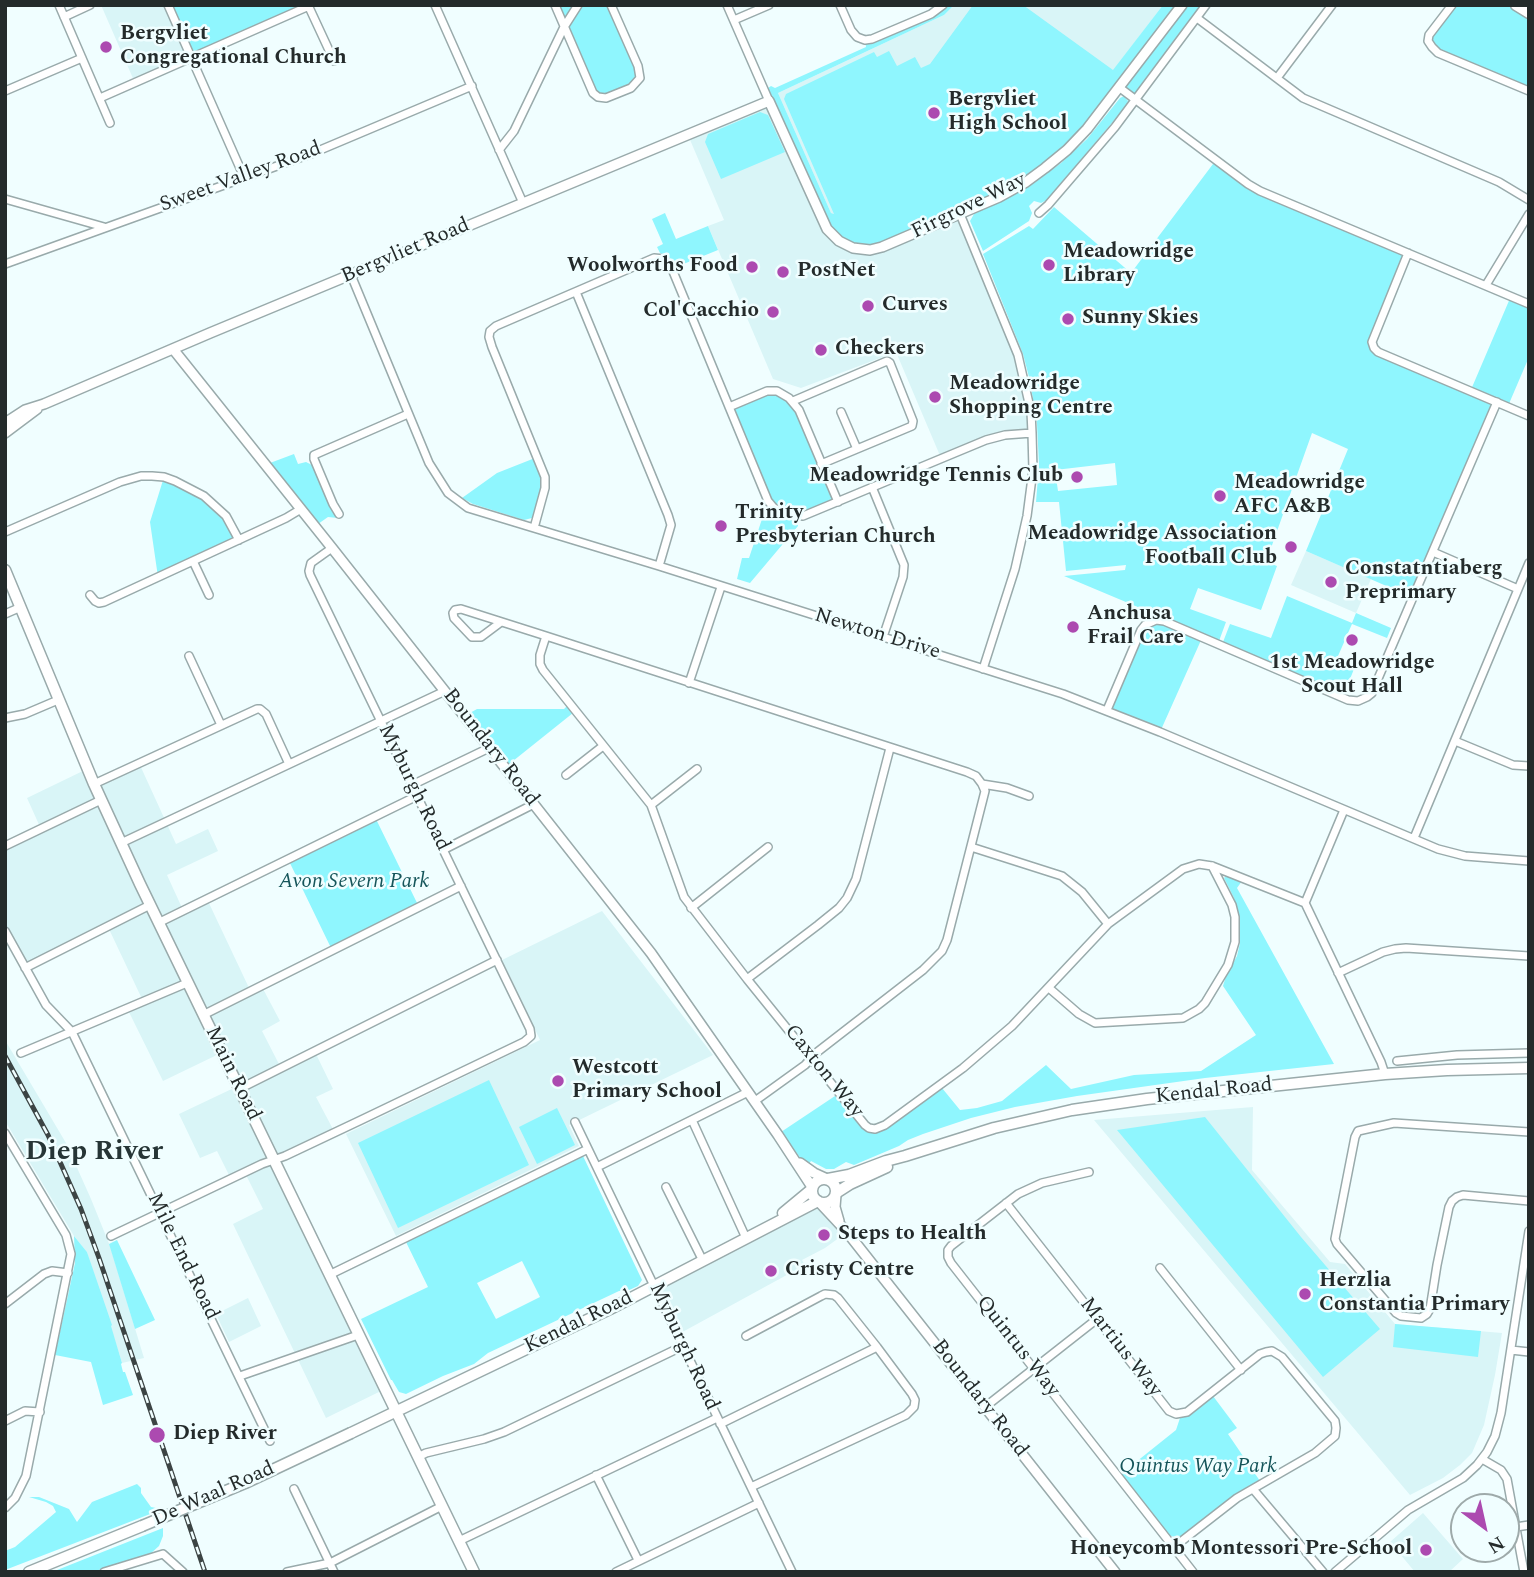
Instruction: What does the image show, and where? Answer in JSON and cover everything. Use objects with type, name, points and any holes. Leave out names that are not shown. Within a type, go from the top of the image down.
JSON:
[{"type":"main road","points":[[1516,5],[1529,13]]},
{"type":"main road","name":"Main Road","points":[[5,570],[94,784],[158,923],[474,1572]]},
{"type":"main road","name":"Kendal Road","points":[[826,1178],[842,1177],[994,1128],[1072,1110],[1147,1099],[1385,1074],[1529,1068]]},
{"type":"main road","name":"Kendal Road","points":[[836,1194],[850,1184],[905,1157]]},
{"type":"main road","points":[[826,1178],[834,1183],[836,1194],[830,1202],[818,1202],[812,1195],[812,1188],[817,1180],[826,1178]]},
{"type":"main road","name":"Kendal Road","points":[[760,1230],[812,1188]]},
{"type":"main road","name":"Kendal Road","points":[[395,1411],[655,1287],[818,1202]]},
{"type":"main road","name":"De Waal Road","points":[[29,1572],[245,1483],[395,1411]]},
{"type":"street","points":[[59,5],[110,123]]},
{"type":"street","points":[[64,17],[90,5]]},
{"type":"street","points":[[168,5],[244,177]]},
{"type":"street","points":[[435,5],[523,203]]},
{"type":"street","points":[[555,5],[593,93],[606,99],[631,88],[640,78],[611,5]]},
{"type":"street","points":[[499,150],[514,131],[564,27],[578,5]]},
{"type":"street","points":[[727,5],[769,101]]},
{"type":"street","points":[[734,20],[769,5]]},
{"type":"street","points":[[840,5],[851,30],[857,37],[865,40],[931,14],[943,5]]},
{"type":"street","name":"Firgrove Way","points":[[769,101],[827,229],[839,241],[859,249],[876,249],[999,197],[1045,168],[1087,129],[1182,5]]},
{"type":"street","points":[[1040,213],[1115,127],[1206,5]]},
{"type":"street","points":[[1277,78],[1332,5]]},
{"type":"street","points":[[1452,5],[1429,35],[1428,41],[1432,47],[1438,53],[1529,91]]},
{"type":"street","points":[[100,98],[308,6],[334,61]]},
{"type":"street","points":[[1197,18],[1303,98],[1499,182],[1529,200]]},
{"type":"street","points":[[5,91],[82,58]]},
{"type":"street","name":"Sweet Valley Road","points":[[5,264],[313,153],[471,86]]},
{"type":"street","points":[[1120,88],[1253,188],[1529,304]]},
{"type":"street","name":"Bergvliet Road","points":[[5,423],[20,413],[769,101]]},
{"type":"street","points":[[5,199],[104,227]]},
{"type":"street","points":[[960,214],[1018,355],[1031,412],[1033,470],[1027,516],[1015,569],[983,669]]},
{"type":"street","points":[[1486,285],[1529,214]]},
{"type":"street","points":[[1408,253],[1372,342],[1374,348],[1529,416]]},
{"type":"street","points":[[534,528],[545,488],[545,477],[489,334],[496,326],[651,259],[664,259],[672,269],[768,501],[782,512],[803,516],[986,440],[1032,433]]},
{"type":"street","name":"Newton Drive","points":[[351,275],[429,463],[448,493],[468,508],[659,566],[1107,710],[1438,849],[1529,861]]},
{"type":"street","points":[[576,292],[668,515],[671,525],[659,566]]},
{"type":"street","name":"Boundary Road","points":[[173,349],[658,962],[812,1188]]},
{"type":"street","points":[[793,401],[890,362],[914,424],[821,464]]},
{"type":"street","points":[[729,407],[766,391],[777,391],[793,401],[838,502]]},
{"type":"street","points":[[1107,710],[1141,630],[1153,620],[1159,620],[1348,700],[1362,700],[1372,693],[1497,402]]},
{"type":"street","name":"Bergvliet Road","points":[[5,433],[44,404]]},
{"type":"street","points":[[841,412],[857,449]]},
{"type":"street","points":[[339,514],[314,455],[408,414]]},
{"type":"street","points":[[5,532],[120,482],[152,476],[176,481],[204,496],[226,516],[239,540]]},
{"type":"street","points":[[872,487],[904,565],[903,577],[883,637]]},
{"type":"street","points":[[90,595],[95,601],[104,602],[301,509]]},
{"type":"street","name":"Myburgh Road","points":[[274,1160],[504,1052],[531,1036],[530,1029],[309,571],[310,563],[332,548]]},
{"type":"street","points":[[1433,552],[1518,589]]},
{"type":"street","points":[[193,561],[209,595]]},
{"type":"street","points":[[1414,838],[1529,563]]},
{"type":"street","points":[[690,683],[721,587]]},
{"type":"street","points":[[5,614],[21,607]]},
{"type":"street","points":[[501,622],[481,637],[475,638],[469,636],[453,613],[461,609],[546,636],[967,772],[982,783],[984,795],[947,940],[942,950],[923,971],[805,1065],[755,1101]]},
{"type":"street","name":"Caxton Way","points":[[546,636],[540,655],[543,670],[651,805],[677,882],[691,908],[869,1128],[880,1128],[963,1068],[1012,1026],[1108,924],[1182,869],[1199,864],[1212,866]]},
{"type":"street","points":[[189,656],[221,724]]},
{"type":"street","points":[[121,843],[446,691]]},
{"type":"street","points":[[5,718],[58,700]]},
{"type":"street","points":[[94,784],[221,724],[260,709],[266,714],[289,764]]},
{"type":"street","points":[[1455,741],[1513,765],[1529,766]]},
{"type":"street","points":[[566,775],[603,746]]},
{"type":"street","points":[[412,785],[489,748]]},
{"type":"street","points":[[747,979],[839,908],[846,898],[856,879],[890,748]]},
{"type":"street","points":[[651,805],[697,769]]},
{"type":"street","points":[[982,783],[1029,796]]},
{"type":"street","points":[[158,923],[417,796]]},
{"type":"street","points":[[5,846],[101,800]]},
{"type":"street","points":[[443,849],[534,804]]},
{"type":"street","points":[[1305,903],[1344,810]]},
{"type":"street","points":[[691,908],[768,847]]},
{"type":"street","points":[[971,847],[1062,876],[1082,892],[1108,924]]},
{"type":"street","points":[[1212,866],[1305,903],[1385,1074]]},
{"type":"street","points":[[1048,988],[1079,1014],[1095,1023],[1183,1017],[1199,1009],[1228,965],[1235,942],[1232,905],[1212,866]]},
{"type":"street","points":[[203,1015],[461,886]]},
{"type":"street","points":[[25,968],[150,905]]},
{"type":"street","name":"Mile End Road","points":[[5,931],[46,1005],[72,1032],[270,1441]]},
{"type":"street","points":[[1338,973],[1383,951],[1406,948],[1529,956]]},
{"type":"street","points":[[239,1089],[497,960]]},
{"type":"street","points":[[21,1053],[187,982]]},
{"type":"street","points":[[1397,1061],[1457,1055],[1529,1054]]},
{"type":"street","points":[[597,1167],[748,1092]]},
{"type":"street","points":[[692,1120],[746,1238]]},
{"type":"street","name":"Myburgh Road","points":[[575,1122],[792,1572]]},
{"type":"street","points":[[1529,1132],[1394,1123],[1360,1130],[1355,1135],[1335,1234],[1336,1242],[1396,1313],[1421,1318],[1430,1309],[1452,1201],[1463,1195],[1529,1201]]},
{"type":"street","points":[[5,1133],[66,1235],[71,1254],[26,1476],[15,1498],[5,1508]]},
{"type":"street","points":[[330,1275],[588,1149]]},
{"type":"street","name":"Boundary Road","points":[[793,1157],[807,1169],[826,1178]]},
{"type":"street","points":[[111,1236],[274,1160]]},
{"type":"street","name":"Quintus Way","points":[[1089,1172],[1042,1183],[1025,1190],[951,1245],[948,1257],[1193,1572]]},
{"type":"street","points":[[666,1187],[703,1261]]},
{"type":"street","name":"Boundary Road","points":[[836,1194],[836,1211],[843,1227]]},
{"type":"street","name":"Boundary Road","points":[[818,1202],[843,1227],[1115,1572]]},
{"type":"street","name":"Martius Way","points":[[1006,1203],[1173,1413],[1187,1412],[1263,1353],[1272,1351],[1279,1354],[1331,1416],[1336,1424],[1336,1432],[1333,1438],[1315,1453],[1253,1489]]},
{"type":"street","points":[[1335,1572],[1400,1516],[1422,1500],[1457,1483],[1482,1459],[1499,1420],[1529,1231]]},
{"type":"street","points":[[1160,1268],[1241,1370]]},
{"type":"street","points":[[5,1304],[44,1274],[52,1271],[68,1273]]},
{"type":"street","points":[[746,1336],[821,1296],[830,1294],[838,1298],[915,1400],[914,1407],[906,1415],[751,1488]]},
{"type":"street","points":[[985,1407],[1097,1319]]},
{"type":"street","points":[[240,1376],[358,1335]]},
{"type":"street","points":[[418,1457],[504,1432],[683,1346]]},
{"type":"street","points":[[459,1541],[596,1475],[877,1347]]},
{"type":"street","points":[[1511,1350],[1529,1352]]},
{"type":"street","points":[[5,1421],[25,1411],[40,1412]]},
{"type":"street","points":[[1482,1459],[1501,1470],[1509,1493]]},
{"type":"street","points":[[596,1475],[638,1560]]},
{"type":"street","points":[[294,1489],[334,1572]]},
{"type":"street","points":[[1174,1547],[1237,1498],[1253,1489],[1323,1572]]},
{"type":"street","points":[[616,1572],[758,1503]]},
{"type":"street","points":[[287,1572],[330,1563],[442,1506]]},
{"type":"street","points":[[1520,1550],[1524,1572]]},
{"type":"street","points":[[104,1572],[163,1554],[183,1572]]},
{"type":"shaded area","points":[[101,5],[168,5],[191,58],[135,83]]},
{"type":"shaded area","name":"Bergvliet High School","points":[[954,5],[1163,5],[1072,126],[883,231],[831,213],[778,93],[944,15]]},
{"type":"shaded area","points":[[769,101],[823,223],[960,214],[1013,340],[1032,433],[1005,435],[941,458],[896,352],[801,388],[773,379],[708,226],[724,220],[688,135]]},
{"type":"shaded area","name":"Constatntiaberg Preprimary","points":[[1306,551],[1371,579],[1356,613],[1291,585]]},
{"type":"shaded area","points":[[139,763],[176,844],[208,829],[218,851],[167,875],[183,910],[207,899],[250,990],[261,985],[280,1021],[262,1031],[281,1068],[315,1052],[333,1089],[316,1097],[335,1133],[275,1160],[385,1389],[326,1418],[233,1224],[263,1209],[245,1173],[231,1179],[217,1151],[200,1158],[179,1114],[238,1086],[221,1053],[163,1081],[127,1008],[143,1001],[108,927],[25,968],[5,931],[5,846],[41,829],[27,798],[87,769],[94,784]]},
{"type":"shaded area","name":"Westcott Primary School","points":[[602,911],[713,1055],[569,1125],[579,1146],[396,1236],[346,1134],[540,1040],[502,960]]},
{"type":"shaded area","points":[[5,1040],[66,1143],[91,1199],[110,1246],[144,1358],[122,1363],[87,1252],[74,1236],[5,1121]]},
{"type":"shaded area","name":"Herzlia Constantia Primary","points":[[1253,1107],[1252,1170],[1330,1262],[1345,1264],[1395,1324],[1502,1333],[1484,1425],[1472,1453],[1443,1478],[1410,1495],[1094,1120]]},
{"type":"shaded area","points":[[818,1201],[847,1232],[802,1260],[805,1265],[677,1335],[655,1287]]},
{"type":"shaded area","points":[[248,1298],[261,1326],[229,1342],[216,1314]]},
{"type":"shaded area","name":"Honeycomb Montessori Pre-School","points":[[1423,1513],[1450,1544],[1450,1563],[1459,1563],[1449,1572],[1415,1572],[1390,1542]]},
{"type":"green space","points":[[168,5],[308,5],[191,58]]},
{"type":"green space","points":[[555,5],[611,5],[638,66],[637,84],[598,97]]},
{"type":"green space","name":"Bergvliet High School","points":[[943,5],[954,5],[944,15],[778,93],[831,213],[834,214],[784,99],[786,94],[874,52],[877,57],[889,51],[897,66],[915,57],[921,68],[930,64],[973,5],[1023,5],[1113,70],[1163,5],[1206,5],[1136,100],[1120,88],[1087,129],[1026,182],[870,250],[834,238],[765,90],[866,47],[865,40]]},
{"type":"green space","points":[[1452,5],[1529,5],[1529,91],[1438,53],[1428,38]]},
{"type":"green space","points":[[1124,96],[1128,101],[1127,105],[1047,200],[1041,203],[1034,201],[1029,206],[1032,213],[1029,221],[983,251],[970,221],[974,214],[1030,186],[1061,163],[1087,139]]},
{"type":"green space","points":[[760,112],[768,115],[785,152],[721,179],[705,142],[708,134]]},
{"type":"green space","points":[[1216,160],[1248,184],[1408,253],[1372,342],[1374,348],[1470,392],[1511,296],[1529,304],[1529,357],[1508,406],[1497,402],[1414,598],[1306,551],[1348,449],[1312,433],[1266,562],[1277,566],[1261,610],[1198,588],[1190,609],[1226,622],[1219,641],[1163,617],[1153,616],[1152,613],[1064,576],[1125,570],[1126,565],[1066,571],[1059,502],[1036,502],[1039,465],[1037,424],[1023,354],[983,254],[1029,226],[1033,229],[1054,207],[1131,273]],"holes":[[[1115,463],[1117,485],[1058,491],[1055,470]]]},
{"type":"green space","points":[[665,213],[676,239],[708,226],[718,250],[676,267],[657,247],[663,244],[652,219]]},
{"type":"green space","points":[[772,391],[793,401],[838,502],[803,516],[774,508],[729,407]]},
{"type":"green space","points":[[294,454],[298,464],[306,462],[312,465],[338,518],[328,517],[318,524],[270,463]]},
{"type":"green space","points":[[535,458],[542,483],[532,518],[524,520],[462,498],[497,473]]},
{"type":"green space","points":[[164,477],[212,503],[239,540],[158,577],[150,522]]},
{"type":"green space","points":[[768,506],[797,520],[798,526],[750,583],[737,579],[742,558],[749,558]]},
{"type":"green space","points":[[1287,596],[1352,623],[1356,613],[1391,628],[1387,638],[1352,624],[1338,656],[1356,664],[1344,694],[1223,642],[1230,624],[1271,638]]},
{"type":"green space","points":[[1152,620],[1202,638],[1160,732],[1107,710],[1141,630]]},
{"type":"green space","points":[[567,706],[573,713],[508,765],[468,714],[477,709],[564,709]]},
{"type":"green space","name":"Avon Severn Park","points":[[375,817],[419,907],[332,950],[288,859]]},
{"type":"green space","points":[[1226,876],[1242,881],[1237,888],[1334,1064],[1205,1078],[1015,1107],[923,1134],[854,1165],[846,1162],[834,1169],[826,1169],[811,1161],[808,1165],[804,1163],[781,1132],[835,1096],[862,1128],[874,1132],[883,1131],[942,1088],[960,1110],[977,1108],[1002,1101],[1046,1065],[1071,1089],[1134,1075],[1201,1071],[1256,1035],[1223,986],[1240,943],[1240,926],[1234,898],[1224,878]]},
{"type":"green space","points":[[489,1080],[529,1165],[398,1228],[358,1143]]},
{"type":"green space","points":[[557,1108],[575,1145],[537,1164],[519,1127]]},
{"type":"green space","points":[[1205,1117],[1301,1237],[1380,1329],[1323,1377],[1117,1130]]},
{"type":"green space","points":[[583,1156],[642,1280],[638,1286],[619,1291],[488,1353],[474,1364],[406,1394],[399,1392],[391,1380],[361,1319],[428,1287],[406,1242]],"holes":[[[522,1261],[540,1297],[496,1319],[477,1283]]]},
{"type":"green space","points":[[74,1236],[87,1252],[112,1325],[123,1372],[133,1395],[103,1405],[91,1362],[55,1355],[75,1263]]},
{"type":"green space","points":[[117,1240],[155,1320],[135,1329],[109,1244]]},
{"type":"green space","points":[[1395,1324],[1481,1331],[1478,1357],[1393,1347]]},
{"type":"green space","name":"Quintus Way Park","points":[[1213,1396],[1237,1428],[1228,1434],[1260,1481],[1235,1495],[1176,1538],[1169,1535],[1121,1474],[1176,1430],[1180,1418]]},
{"type":"green space","points":[[137,1484],[151,1507],[158,1511],[5,1570],[5,1551],[15,1547],[56,1512],[53,1506],[46,1502],[29,1497],[39,1497],[69,1509],[77,1522],[92,1502]]},
{"type":"green space","points":[[163,1528],[159,1546],[149,1555],[92,1572],[52,1572]]},
{"type":"railway","points":[[5,1056],[48,1135],[81,1209],[205,1572]]},
{"type":"place","name":"Bergvliet Congregational Church","points":[[106,47]]},
{"type":"place","name":"Bergvliet High School","points":[[934,113]]},
{"type":"place","name":"Meadowridge Library","points":[[1049,265]]},
{"type":"place","name":"Woolworths Food","points":[[752,267]]},
{"type":"place","name":"PostNet","points":[[783,272]]},
{"type":"place","name":"Curves","points":[[868,306]]},
{"type":"place","name":"Col'Cacchio","points":[[773,312]]},
{"type":"place","name":"Sunny Skies","points":[[1068,319]]},
{"type":"place","name":"Checkers","points":[[821,350]]},
{"type":"place","name":"Meadowridge Shopping Centre","points":[[935,397]]},
{"type":"place","name":"Meadowridge Tennis Club","points":[[1077,477]]},
{"type":"place","name":"Meadowridge AFC A&B","points":[[1220,496]]},
{"type":"place","name":"Trinity Presbyterian Church","points":[[721,526]]},
{"type":"place","name":"Meadowridge Association Football Club","points":[[1291,547]]},
{"type":"place","name":"Constatntiaberg Preprimary","points":[[1331,582]]},
{"type":"place","name":"Anchusa Frail Care","points":[[1073,627]]},
{"type":"place","name":"1st Meadowridge Scout Hall","points":[[1352,640]]},
{"type":"place","name":"Westcott Primary School","points":[[558,1081]]},
{"type":"place","name":"Steps to Health","points":[[824,1235]]},
{"type":"place","name":"Cristy Centre","points":[[771,1271]]},
{"type":"place","name":"Herzlia Constantia Primary","points":[[1305,1294]]},
{"type":"place","name":"Diep River","points":[[157,1435]]},
{"type":"place","name":"Honeycomb Montessori Pre-School","points":[[1426,1550]]},
{"type":"district","name":"Diep River","points":[[94,1154]]}]
